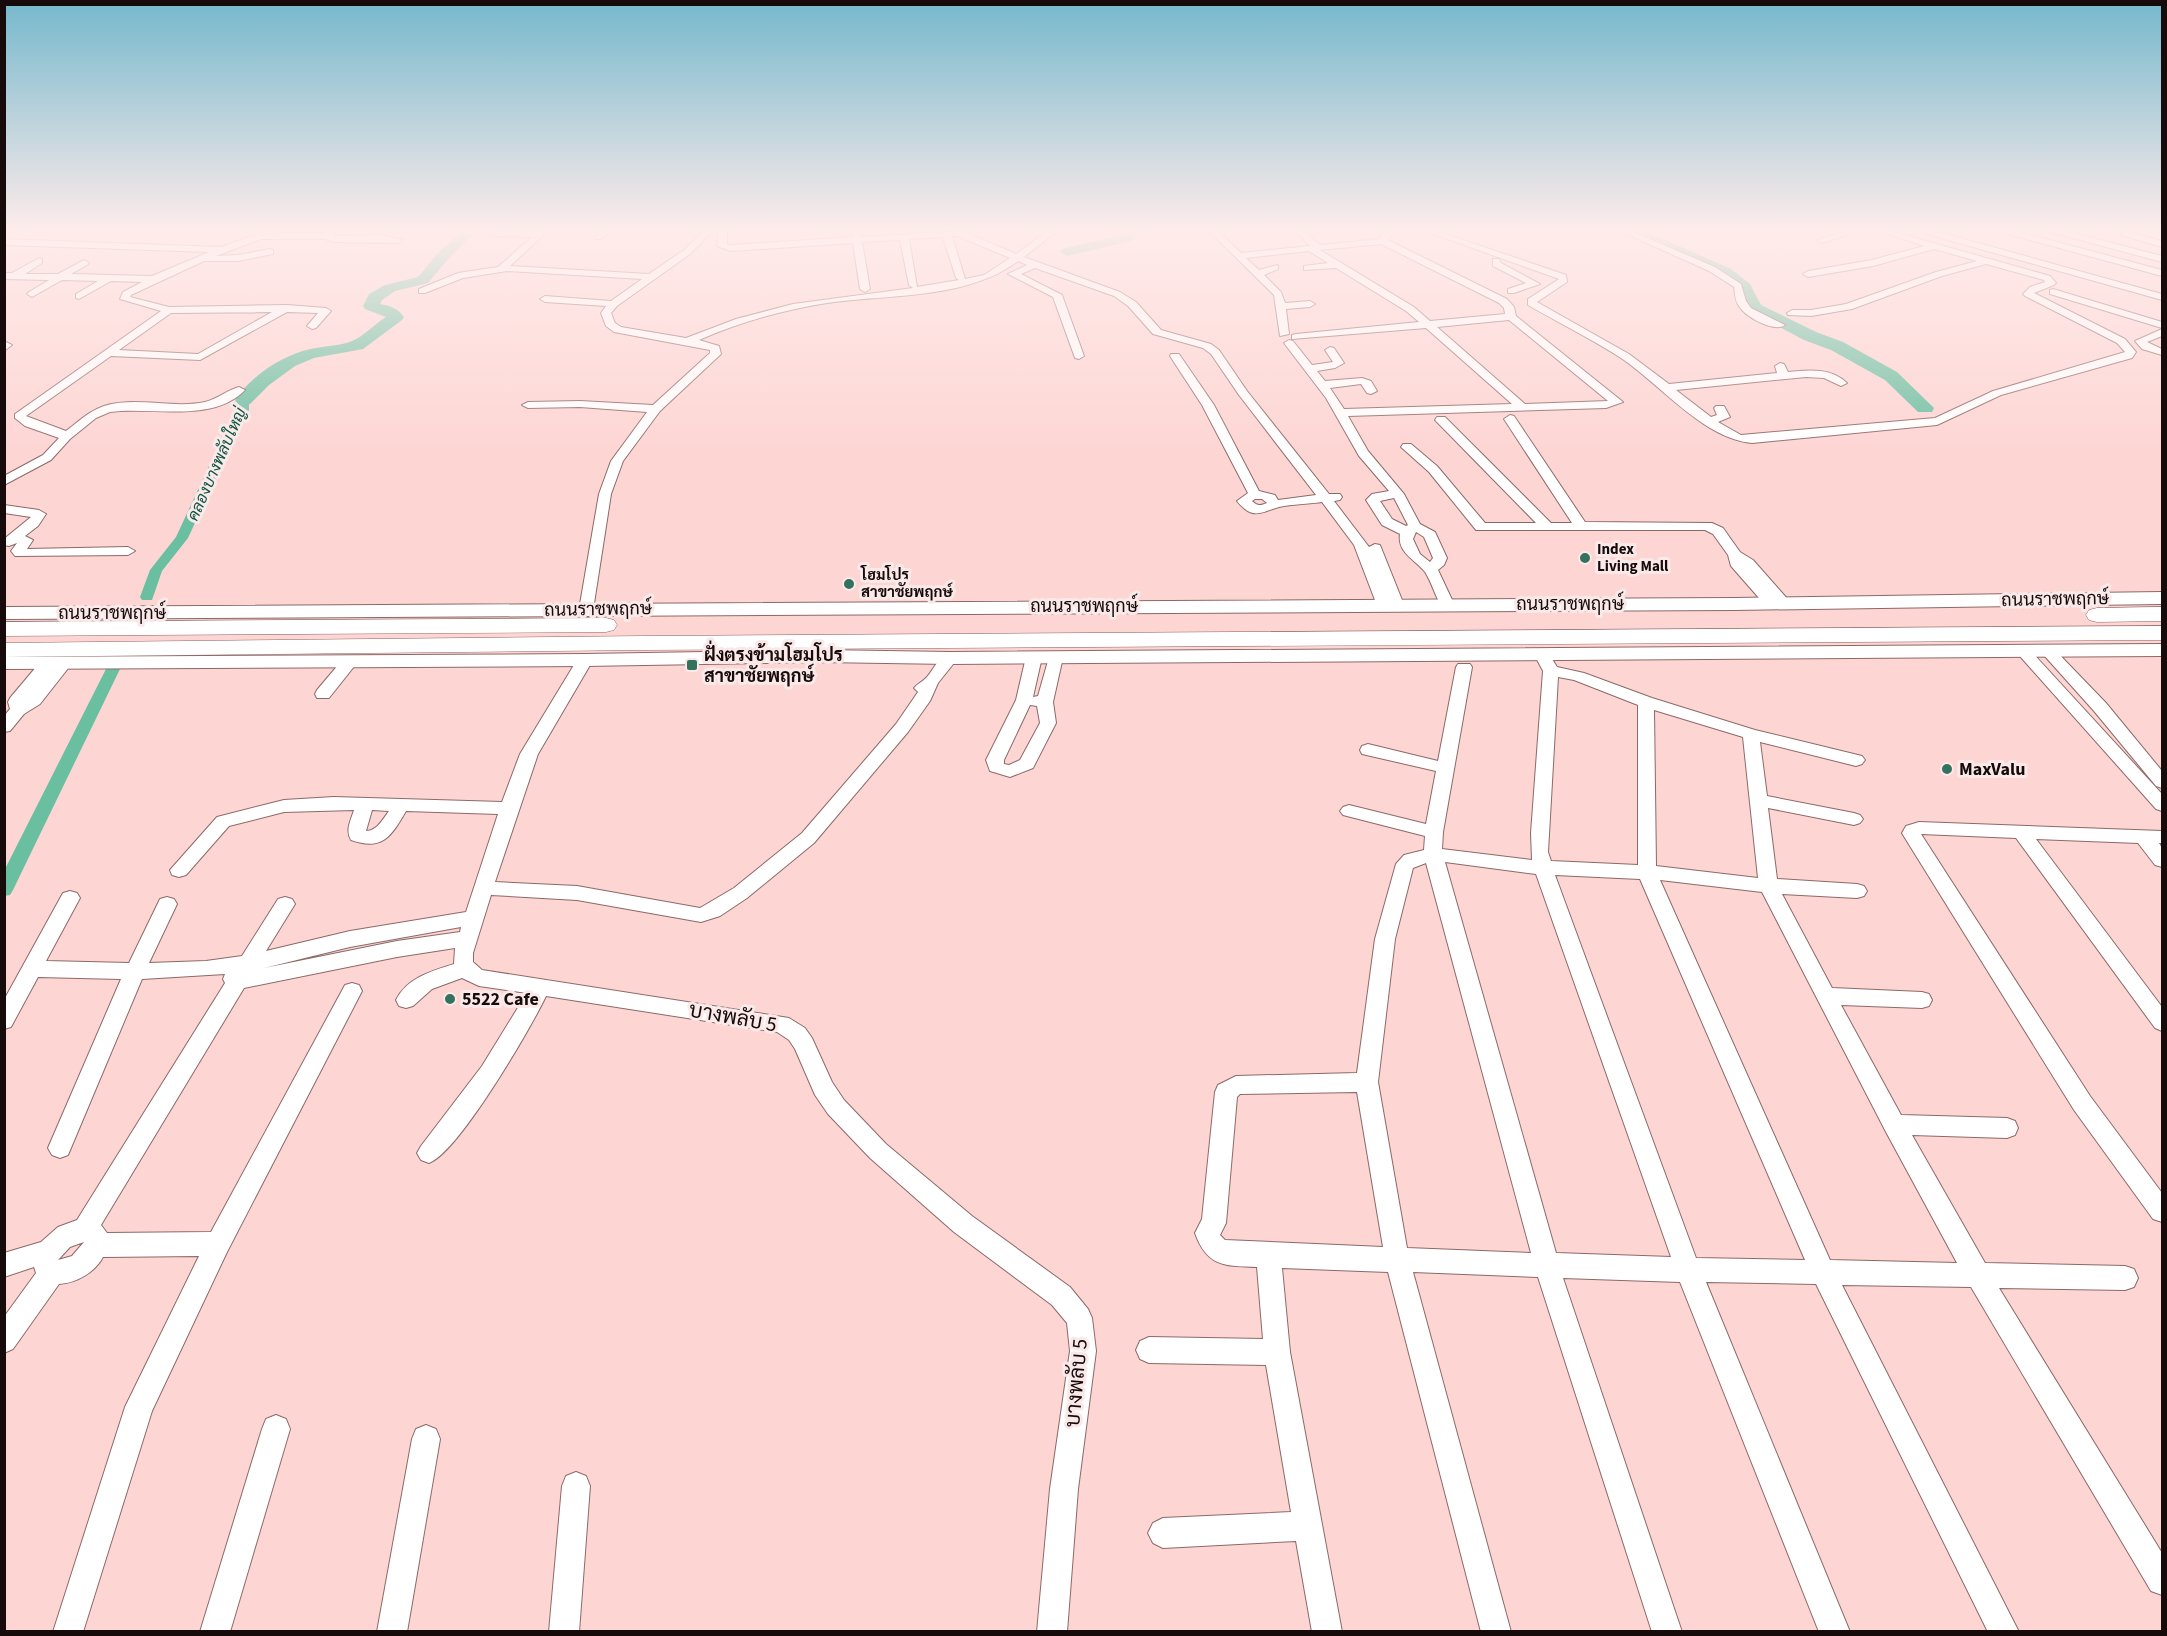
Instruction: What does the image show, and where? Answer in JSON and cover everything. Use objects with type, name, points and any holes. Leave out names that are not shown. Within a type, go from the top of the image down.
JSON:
[{"type":"main road","name":"ถนนราชพฤกษ์","points":[[4,613],[1773,603],[2163,598]]},
{"type":"main road","points":[[1773,603],[1936,616]]},
{"type":"main road","points":[[73,629],[217,613]]},
{"type":"main road","name":"ถนนราชพฤกษ์","points":[[4,629],[2163,614]]},
{"type":"main road","name":"ถนนราชพฤกษ์","points":[[4,650],[644,643],[2163,633]]},
{"type":"main road","points":[[644,643],[674,650],[779,652],[821,656]]},
{"type":"main road","points":[[64,662],[187,648]]},
{"type":"main road","points":[[4,663],[585,660],[821,656],[1055,657],[1550,666],[2163,650]]},
{"type":"street","points":[[157,307],[168,310],[288,308],[326,311],[312,326]]},
{"type":"street","points":[[586,610],[606,490],[623,452],[656,409],[717,351],[712,346],[618,330],[610,324],[606,316],[609,307]]},
{"type":"street","points":[[688,341],[717,329],[795,307]]},
{"type":"street","points":[[1061,307],[1079,356]]},
{"type":"street","points":[[1135,307],[1157,332],[1191,340],[1215,352],[1367,544],[1390,605]]},
{"type":"street","points":[[1281,307],[1290,338],[1340,413],[1363,453],[1398,494],[1411,529],[1406,539],[1414,556],[1431,569],[1447,604]]},
{"type":"street","points":[[1407,307],[1524,409]]},
{"type":"street","points":[[1340,413],[1524,409],[1606,405],[1617,402],[1511,317],[1509,307]]},
{"type":"street","points":[[1540,307],[1600,340],[1724,432],[1752,439],[1790,437],[1866,426],[1937,421],[1998,393],[2128,356],[2130,352],[2121,341],[2054,307]]},
{"type":"street","points":[[1745,307],[1754,314],[1780,325]]},
{"type":"street","points":[[1792,313],[1817,314],[1846,307]]},
{"type":"street","points":[[2104,307],[2163,325]]},
{"type":"street","points":[[208,354],[288,308]]},
{"type":"street","points":[[168,310],[111,354],[19,416],[25,422],[62,434],[106,409],[210,406],[230,398],[239,390]]},
{"type":"street","points":[[762,315],[772,322]]},
{"type":"street","points":[[1290,338],[1511,317]]},
{"type":"street","points":[[2163,332],[2140,341],[2146,346],[2163,352]]},
{"type":"street","points":[[1310,369],[1339,363],[1330,350]]},
{"type":"street","points":[[111,354],[189,358],[208,354],[228,355]]},
{"type":"street","points":[[1175,356],[1208,405],[1255,495],[1244,501],[1251,508],[1268,509],[1272,501],[1328,495]]},
{"type":"street","points":[[1667,388],[1782,371],[1824,374],[1833,376],[1840,383]]},
{"type":"street","points":[[1322,385],[1362,381],[1367,383],[1371,391]]},
{"type":"street","points":[[528,405],[580,404],[656,409]]},
{"type":"street","points":[[1708,421],[1724,417],[1720,408]]},
{"type":"street","points":[[1510,419],[1581,526]]},
{"type":"street","points":[[1441,420],[1547,526]]},
{"type":"street","points":[[4,481],[63,444],[62,434]]},
{"type":"street","points":[[1407,447],[1433,469],[1481,527],[1707,526],[1718,531],[1735,555],[1736,563],[1773,603]]},
{"type":"street","points":[[1398,494],[1377,497],[1373,500],[1387,522],[1430,536],[1440,558],[1431,569]]},
{"type":"street","points":[[4,509],[39,514],[33,523],[9,541]]},
{"type":"street","points":[[9,541],[26,540],[18,551],[20,553],[128,551]]},
{"type":"street","points":[[2033,653],[2083,718],[2163,805]]},
{"type":"street","points":[[2033,653],[2109,719],[2163,782]]},
{"type":"street","points":[[1034,657],[1024,700],[995,760],[994,764],[999,769],[1010,771],[1026,764],[1048,723],[1045,702],[1055,657]]},
{"type":"street","points":[[484,888],[577,892],[701,915],[719,909],[791,849],[808,838],[878,749],[922,701],[931,682],[950,658]]},
{"type":"street","points":[[405,1000],[414,989],[426,981],[465,969],[462,963],[470,928],[508,808],[536,739],[585,660]]},
{"type":"street","points":[[323,694],[350,661]]},
{"type":"street","points":[[4,727],[18,710],[34,700],[64,662]]},
{"type":"street","points":[[1550,666],[1564,677],[1591,683],[1751,734],[1856,760]]},
{"type":"street","points":[[1550,666],[1539,852],[1543,868],[1688,1270],[1835,1632]]},
{"type":"street","points":[[1464,667],[1433,843],[1547,1266],[1667,1632]]},
{"type":"street","points":[[1024,700],[1045,702]]},
{"type":"street","points":[[1646,702],[1647,872],[1823,1273],[2004,1632]]},
{"type":"street","points":[[2083,718],[2109,719]]},
{"type":"street","points":[[1751,734],[1768,886],[1894,1125],[1978,1276],[2163,1580]]},
{"type":"street","points":[[1368,750],[1446,768]]},
{"type":"street","points":[[1757,800],[1854,819]]},
{"type":"street","points":[[178,870],[219,824],[236,816],[301,804],[508,808]]},
{"type":"street","points":[[365,804],[357,827],[357,835],[366,840],[376,838],[385,830],[402,805]]},
{"type":"street","points":[[1349,811],[1433,843],[1543,868],[1647,872],[1768,886],[1857,891]]},
{"type":"street","points":[[2163,837],[1919,828],[1911,833],[2082,1103],[2126,1165],[2163,1211]]},
{"type":"street","points":[[2021,832],[2163,1022]]},
{"type":"street","points":[[2143,836],[2163,860]]},
{"type":"street","points":[[1433,843],[1405,864],[1385,939],[1367,1082],[1397,1260],[1496,1632]]},
{"type":"street","points":[[4,1021],[70,898]]},
{"type":"street","points":[[60,1148],[135,971],[167,904]]},
{"type":"street","points":[[90,1238],[237,981],[285,904]]},
{"type":"street","points":[[206,969],[237,981],[374,944],[470,928]]},
{"type":"street","points":[[31,969],[135,971],[206,969],[250,963],[350,939],[374,944]]},
{"type":"street","name":"บางพลับ 5","points":[[465,969],[479,978],[771,1021],[789,1028],[804,1044],[823,1088],[849,1123],[963,1224],[1061,1296],[1072,1307],[1079,1318],[1083,1351],[1064,1489],[1052,1632]]},
{"type":"street","points":[[429,1153],[485,1082],[512,1042],[541,986]]},
{"type":"street","points":[[68,1632],[139,1407],[218,1244],[352,991]]},
{"type":"street","points":[[1827,996],[1922,1000]]},
{"type":"street","points":[[1367,1082],[1236,1085],[1226,1092],[1214,1223],[1207,1233],[1216,1250],[1227,1254],[1547,1266],[2126,1278]]},
{"type":"street","points":[[1894,1125],[2007,1128]]},
{"type":"street","points":[[4,1340],[50,1261],[69,1234],[90,1238],[218,1244]]},
{"type":"street","points":[[1269,1256],[1277,1352],[1328,1632]]},
{"type":"street","points":[[4,1265],[50,1261]]},
{"type":"street","points":[[1149,1350],[1277,1352]]},
{"type":"street","points":[[215,1632],[276,1429]]},
{"type":"street","points":[[392,1632],[426,1439]]},
{"type":"street","points":[[564,1632],[576,1486]]},
{"type":"street","points":[[1163,1533],[1307,1526]]},
{"type":"waterway","name":"คลองบางพลับใหญ่","points":[[244,400],[263,381],[289,362],[310,354],[357,345],[396,317],[389,311],[376,307]]},
{"type":"waterway","points":[[1755,307],[1810,336],[1837,346],[1891,376],[1925,408]]},
{"type":"waterway","name":"คลองบางพลับใหญ่","points":[[147,597],[156,570],[182,538],[229,436],[244,410],[244,400]]},
{"type":"waterway","name":"คลองบางพลับใหญ่","points":[[4,890],[113,669]]},
{"type":"place","name":"Index Living Mall","points":[[1585,558]]},
{"type":"place","name":"โฮมโปร สาขาชัยพฤกษ์","points":[[849,584]]},
{"type":"place","name":"ฝั่งตรงข้ามโฮมโปร สาขาชัยพฤกษ์","points":[[692,665]]},
{"type":"place","name":"MaxValu","points":[[1947,769]]},
{"type":"place","name":"5522 Cafe","points":[[450,999]]}]
